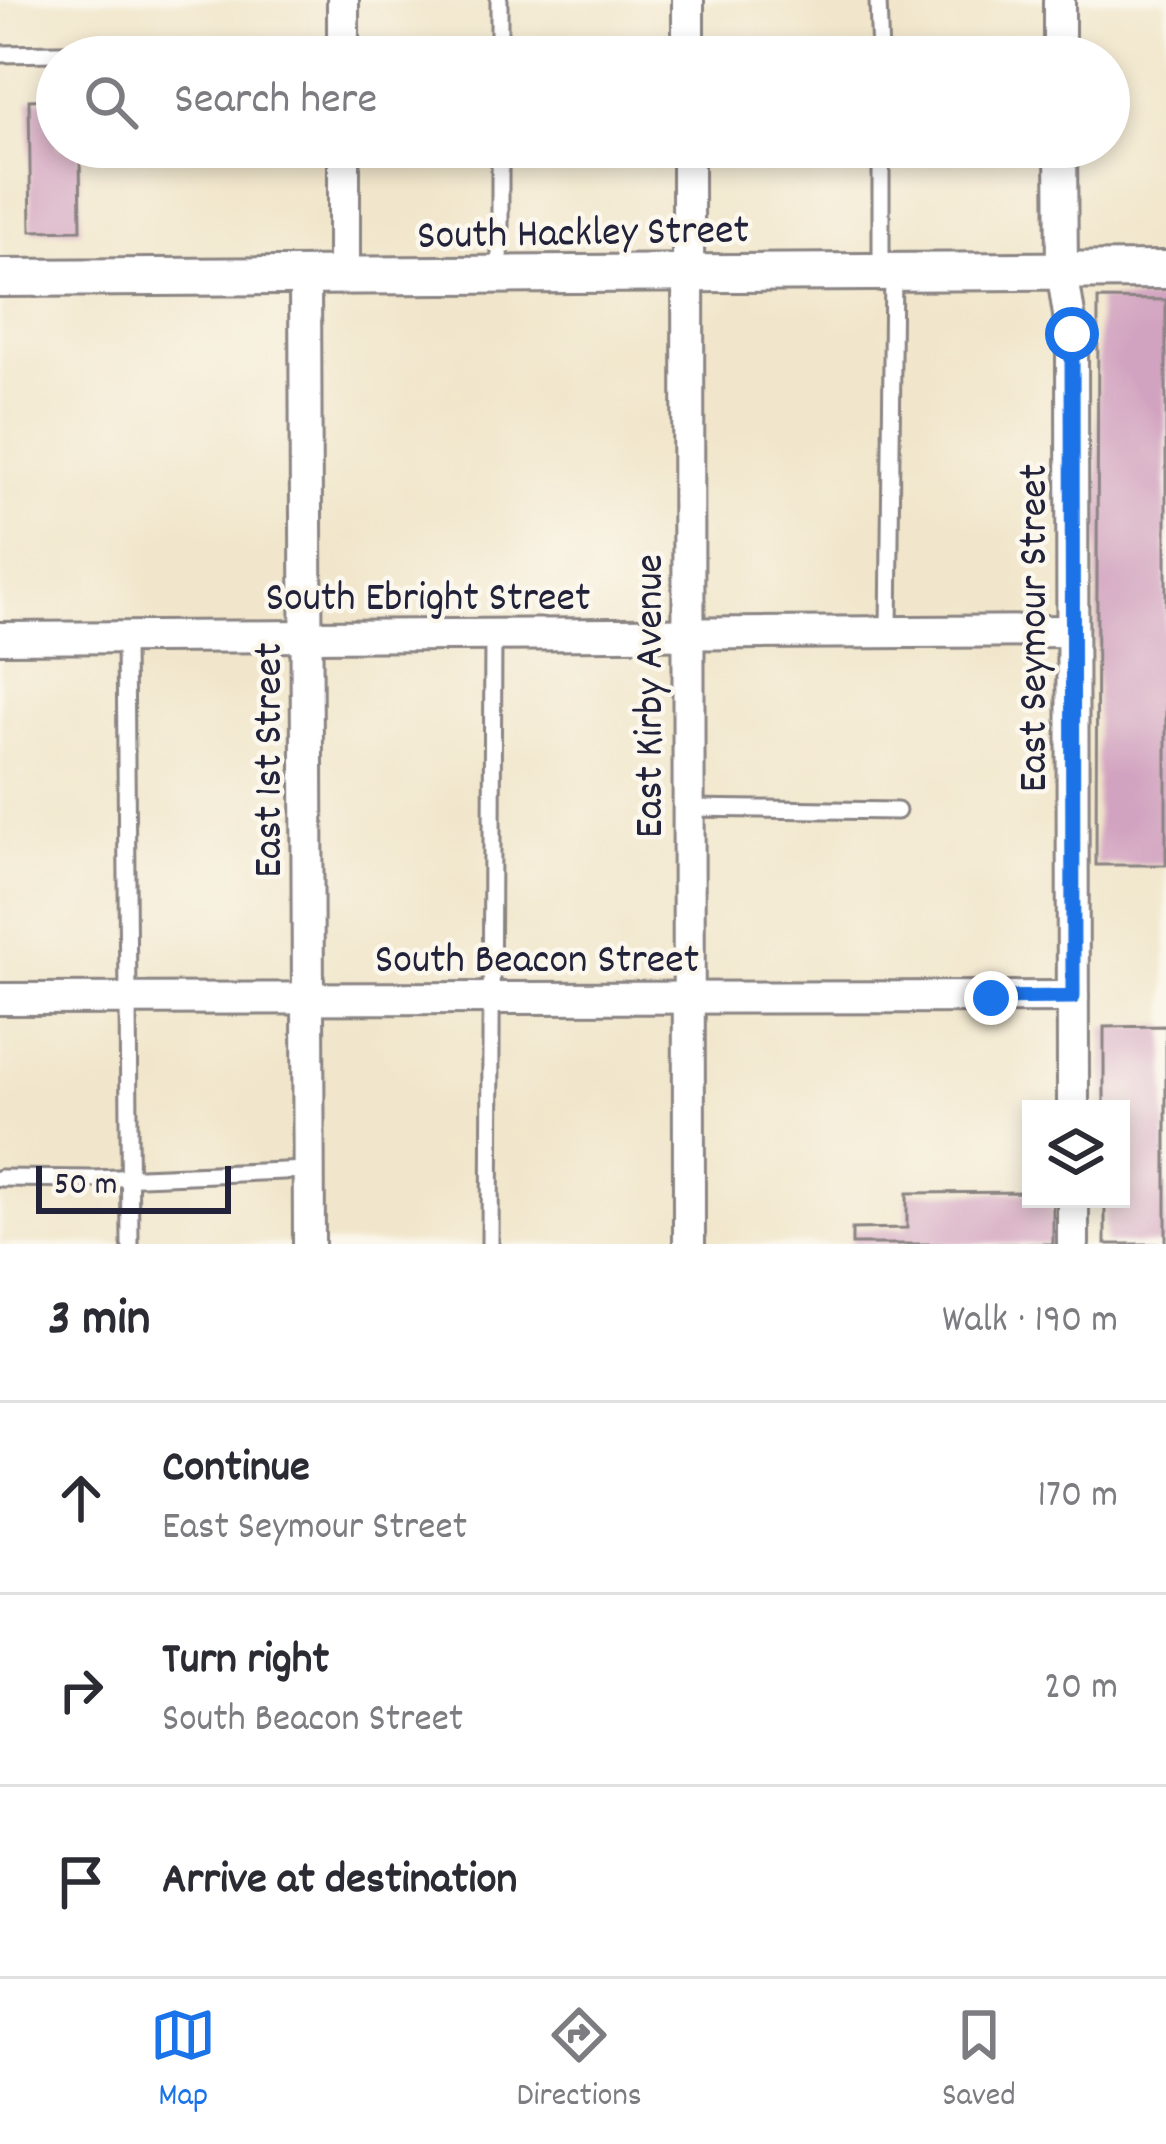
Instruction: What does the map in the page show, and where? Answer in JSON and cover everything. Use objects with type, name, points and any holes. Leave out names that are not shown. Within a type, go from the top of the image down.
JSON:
[{"type":"street","points":[[343,0],[343,36]]},
{"type":"street","points":[[688,0],[688,36]]},
{"type":"street","points":[[1058,0],[1059,36]]},
{"type":"street","points":[[344,168],[344,277]]},
{"type":"street","name":"East Kirby Avenue","points":[[688,168],[689,1244]]},
{"type":"street","name":"East Seymour Street","points":[[1060,168],[1062,270],[1072,334],[1073,1100]]},
{"type":"street","name":"South Hackley Street","points":[[0,278],[1166,270]]},
{"type":"street","name":"East 1st Street","points":[[305,277],[309,1244]]},
{"type":"street","name":"South Ebright Street","points":[[0,638],[1072,632]]},
{"type":"street","name":"South Beacon Street","points":[[0,999],[1073,997]]},
{"type":"street","points":[[1073,1208],[1073,1244]]},
{"type":"lane","points":[[499,0],[500,36]]},
{"type":"lane","points":[[878,0],[879,36]]},
{"type":"lane","points":[[0,54],[36,54]]},
{"type":"lane","points":[[500,168],[500,275]]},
{"type":"lane","points":[[882,168],[890,632]]},
{"type":"lane","points":[[490,1244],[493,635]]},
{"type":"lane","points":[[125,638],[130,1244]]},
{"type":"lane","points":[[688,808],[897,811]]},
{"type":"lane","points":[[0,1178],[308,1170]]},
{"type":"building","points":[[29,100],[36,100],[36,168],[80,168],[81,230],[31,231]]},
{"type":"building","points":[[1098,299],[1166,300],[1166,865],[1096,865]]},
{"type":"building","points":[[1166,1026],[1166,1244],[1105,1244],[1105,1208],[1130,1208],[1130,1100],[1104,1100],[1104,1027]]},
{"type":"building","points":[[1022,1192],[1022,1208],[1053,1208],[1053,1244],[852,1244],[852,1229],[907,1228],[907,1193]]},
{"type":"route","points":[[991,998],[1073,997],[1072,334]]}]
